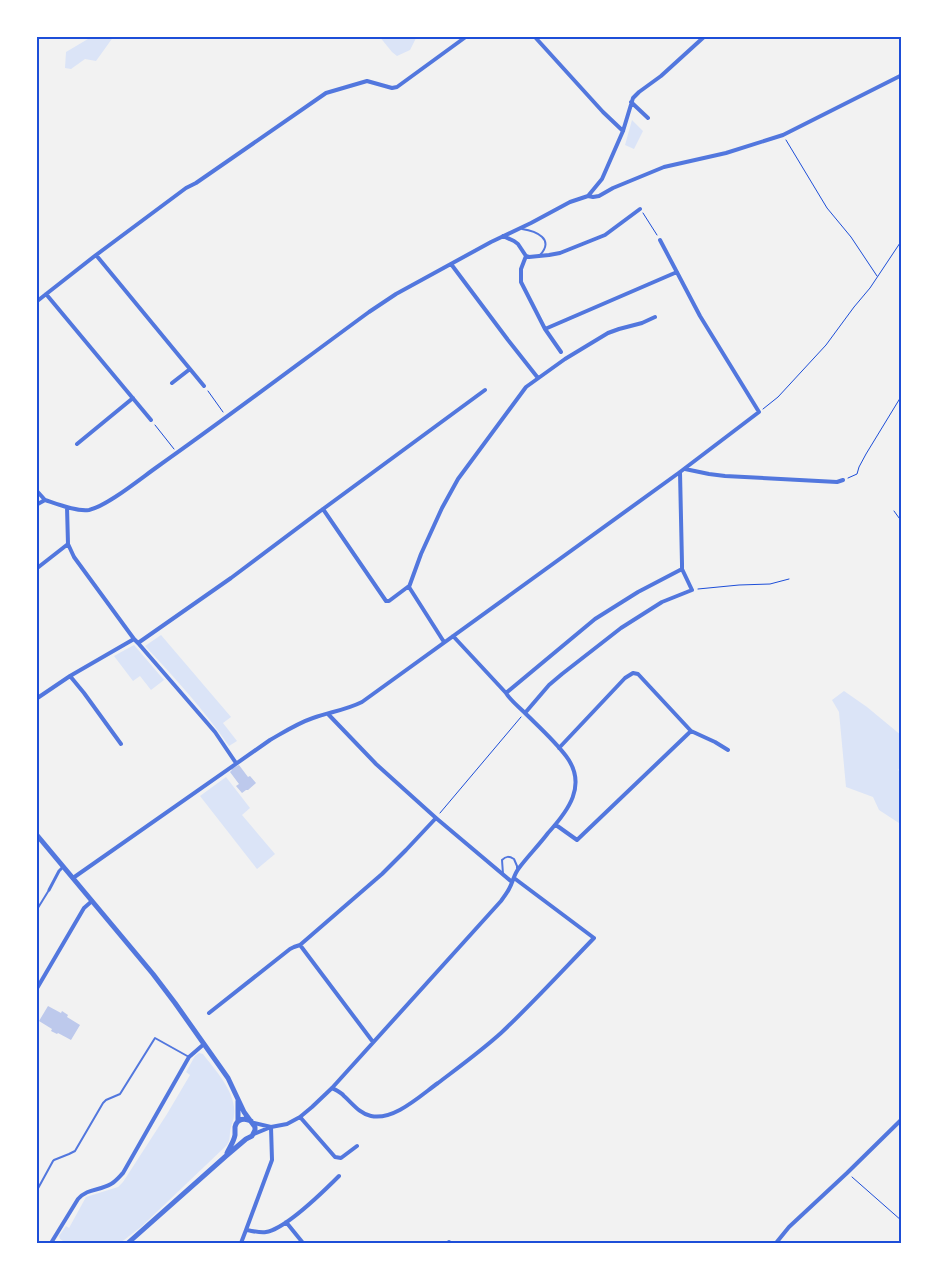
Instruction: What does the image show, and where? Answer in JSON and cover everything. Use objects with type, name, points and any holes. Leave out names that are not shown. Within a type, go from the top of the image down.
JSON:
[{"type":"street","points":[[37,299],[186,188],[326,93],[367,81],[392,88],[397,87],[467,36]]},
{"type":"street","points":[[534,36],[603,112],[623,131]]},
{"type":"street","points":[[588,196],[602,179],[623,131],[633,98],[661,76],[705,36]]},
{"type":"street","points":[[36,490],[45,500],[67,507],[85,510],[95,508],[110,500],[177,453],[396,294],[503,236],[532,223],[570,202],[588,196],[599,196],[613,188],[664,167],[726,153],[783,135],[902,75]]},
{"type":"street","points":[[631,102],[648,118]]},
{"type":"street","points":[[503,236],[518,244],[526,256],[529,257],[560,253],[605,235],[640,209]]},
{"type":"street","points":[[73,878],[236,763],[291,727],[313,718],[350,708],[362,702],[680,472],[759,412],[700,316],[660,240]]},
{"type":"street","points":[[96,255],[204,386]]},
{"type":"street","points":[[526,256],[521,269],[520,282],[545,329],[561,352]]},
{"type":"street","points":[[451,264],[518,355],[538,378]]},
{"type":"street","points":[[545,329],[676,272]]},
{"type":"street","points":[[46,294],[151,420]]},
{"type":"street","points":[[323,509],[386,600],[389,601],[410,586],[421,554],[442,508],[458,479],[526,386],[565,359],[608,333],[642,324],[655,317]]},
{"type":"street","points":[[172,383],[190,369]]},
{"type":"street","points":[[138,643],[232,578],[485,390]]},
{"type":"street","points":[[77,444],[133,398]]},
{"type":"street","points":[[685,468],[725,476],[837,482],[843,480]]},
{"type":"street","points":[[525,713],[556,680],[586,654],[621,628],[662,602],[692,590],[682,569],[680,472]]},
{"type":"street","points":[[36,505],[45,500]]},
{"type":"street","points":[[67,507],[68,544],[74,557],[134,639],[215,732],[236,763]]},
{"type":"street","points":[[36,569],[68,544]]},
{"type":"street","points":[[506,692],[595,619],[638,592],[682,569]]},
{"type":"street","points":[[410,586],[444,642]]},
{"type":"street","points":[[128,1243],[246,1139],[271,1127],[288,1124],[300,1117],[332,1088],[501,901],[517,870],[556,825],[568,808],[572,799],[575,782],[572,765],[453,636]]},
{"type":"street","points":[[36,699],[70,676],[134,639]]},
{"type":"street","points":[[558,748],[625,678],[633,673],[638,674],[692,732],[728,750]]},
{"type":"street","points":[[70,676],[121,744]]},
{"type":"street","points":[[328,714],[376,764],[503,875],[513,880],[594,938],[499,1034],[400,1110],[389,1114],[371,1116],[358,1109],[343,1094],[332,1088]]},
{"type":"street","points":[[556,825],[577,840],[692,732]]},
{"type":"street","points":[[209,1013],[294,946],[300,945],[382,874],[436,818]]},
{"type":"street","points":[[36,834],[175,1003],[228,1078],[244,1112],[255,1127],[254,1134]]},
{"type":"street","points":[[49,890],[59,871],[64,867]]},
{"type":"street","points":[[36,990],[84,908],[92,900]]},
{"type":"street","points":[[300,945],[373,1042]]},
{"type":"street","points":[[51,1243],[84,1194],[110,1185],[123,1173],[189,1057],[204,1044]]},
{"type":"street","points":[[238,1098],[236,1133],[240,1138],[246,1139]]},
{"type":"street","points":[[300,1117],[335,1157],[341,1158],[357,1146]]},
{"type":"street","points":[[238,1121],[245,1118],[271,1127]]},
{"type":"street","points":[[776,1243],[789,1227],[902,1118]]},
{"type":"street","points":[[241,1243],[272,1160],[271,1127]]},
{"type":"street","points":[[226,1156],[236,1133]]},
{"type":"street","points":[[246,1230],[266,1232],[278,1228],[314,1200],[339,1176]]},
{"type":"street","points":[[286,1222],[303,1243]]},
{"type":"lane","points":[[520,228],[533,230],[543,237],[545,247],[538,257]]},
{"type":"lane","points":[[503,875],[502,860],[505,857],[508,856],[514,859],[517,870]]},
{"type":"lane","points":[[36,911],[49,890]]},
{"type":"lane","points":[[36,1192],[54,1160],[75,1151],[104,1101],[120,1094],[155,1038],[189,1057]]},
{"type":"path","points":[[783,135],[828,208],[851,237],[877,276]]},
{"type":"path","points":[[640,209],[660,240]]},
{"type":"path","points":[[759,412],[778,397],[826,345],[870,288],[902,240]]},
{"type":"path","points":[[204,386],[227,416]]},
{"type":"path","points":[[843,480],[857,474],[866,454],[902,395]]},
{"type":"path","points":[[151,420],[177,453]]},
{"type":"path","points":[[894,511],[902,522]]},
{"type":"path","points":[[692,590],[770,584],[789,579]]},
{"type":"path","points":[[436,818],[525,713]]},
{"type":"path","points":[[847,1173],[902,1221]]},
{"type":"shaded area","points":[[93,36],[114,36],[96,61],[85,59],[71,69],[65,68],[66,52]]},
{"type":"shaded area","points":[[379,36],[417,36],[410,50],[397,56]]},
{"type":"shaded area","points":[[632,120],[643,131],[634,149],[625,145]]},
{"type":"shaded area","points":[[161,635],[231,717],[223,723],[237,741],[229,746],[189,694],[145,646]]},
{"type":"shaded area","points":[[134,645],[164,680],[151,690],[140,676],[133,681],[114,656]]},
{"type":"shaded area","points":[[844,691],[902,736],[902,763],[898,770],[902,773],[902,825],[879,810],[873,797],[846,787],[839,712],[832,700]]},
{"type":"shaded area","points":[[226,777],[250,808],[242,815],[275,854],[257,869],[200,796]]},
{"type":"shaded area","points":[[199,1053],[203,1054],[219,1075],[232,1098],[234,1116],[227,1145],[141,1227],[120,1243],[62,1243],[63,1241],[59,1236],[66,1226],[69,1228],[86,1197],[118,1187],[123,1182],[190,1075],[186,1072],[195,1056]]},
{"type":"building","points":[[239,765],[248,777],[250,776],[256,783],[242,793],[236,786],[239,784],[230,772],[231,769]]},
{"type":"building","points":[[48,1006],[61,1013],[62,1011],[68,1015],[67,1017],[80,1025],[71,1040],[51,1031],[52,1029],[39,1021]]}]
